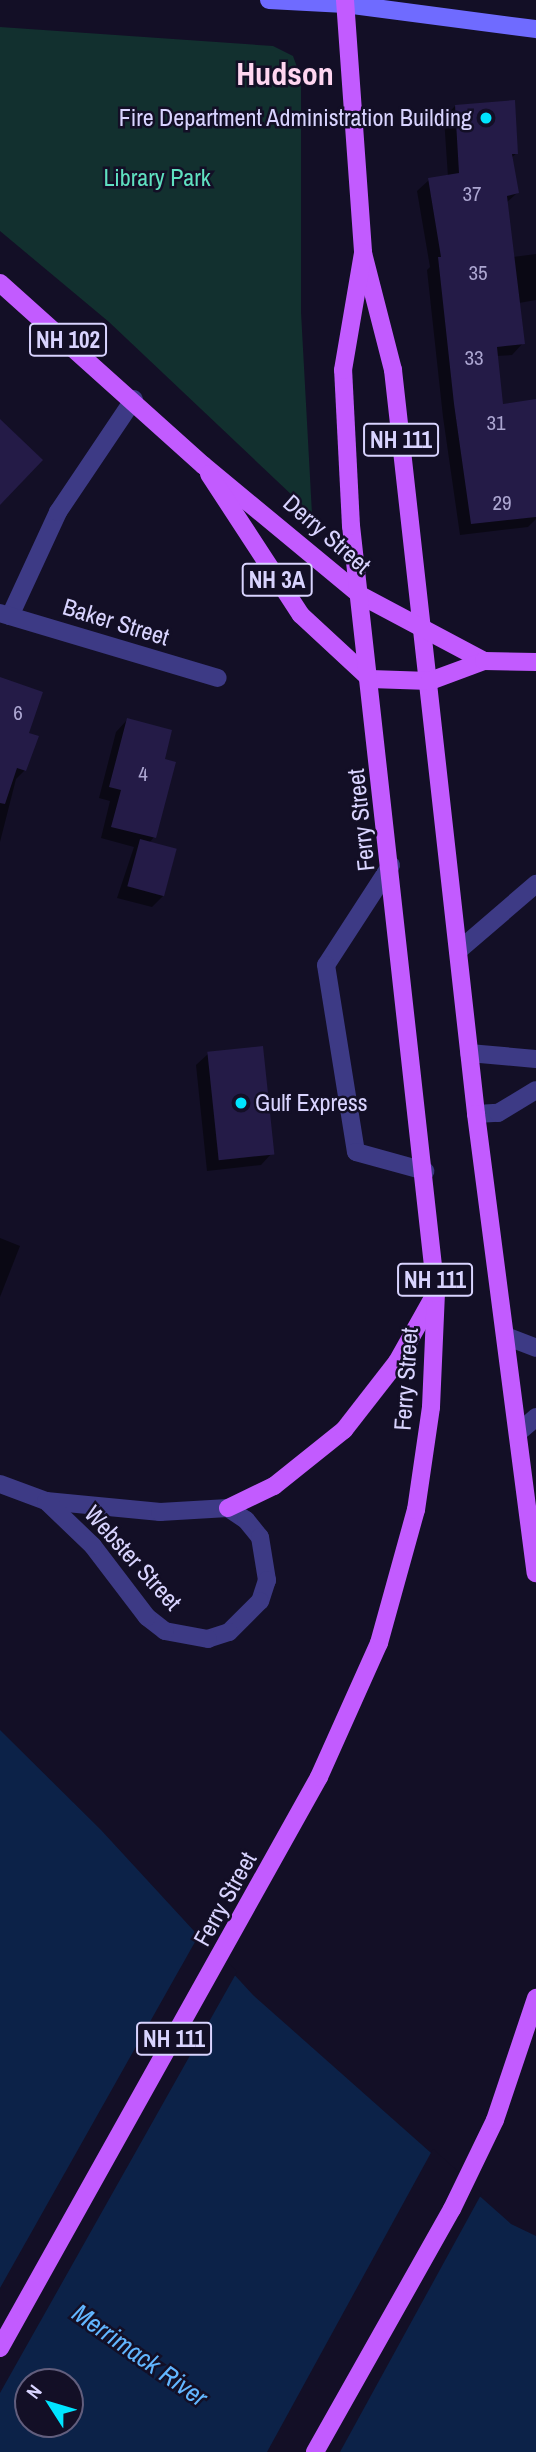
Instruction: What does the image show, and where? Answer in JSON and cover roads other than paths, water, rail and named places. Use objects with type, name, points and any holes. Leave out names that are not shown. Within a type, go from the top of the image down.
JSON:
[{"type":"main road","name":"Ferry Street","points":[[345,2],[363,253],[393,370],[425,629],[476,1114],[508,1337],[536,1573]]},
{"type":"main road","name":"Ferry Street","points":[[0,2348],[277,1855],[351,1709],[393,1592],[415,1510],[431,1407],[436,1293],[425,1171],[351,526],[343,370],[363,253]]},
{"type":"main road","name":"Derry Street","points":[[0,283],[134,399],[203,465],[256,505],[360,595],[425,629]]},
{"type":"main road","name":"Derry Street","points":[[203,465],[301,615],[370,679]]},
{"type":"main road","name":"NH 3A","points":[[425,629],[484,661]]},
{"type":"main road","name":"NH 3A","points":[[370,679],[430,681],[484,661],[536,662]]},
{"type":"main road","points":[[228,1508],[274,1486],[344,1430],[390,1372],[436,1293]]},
{"type":"main road","points":[[315,2452],[452,2209],[495,2120],[536,1998]]},
{"type":"street","points":[[270,0],[345,2],[536,29]]},
{"type":"street","points":[[5,614],[58,512],[134,399]]},
{"type":"street","name":"Baker Street","points":[[5,614],[218,678]]},
{"type":"street","points":[[391,865],[326,965],[355,1152],[425,1171]]},
{"type":"street","points":[[458,951],[536,884]]},
{"type":"street","points":[[469,1053],[536,1059]]},
{"type":"street","points":[[476,1114],[498,1113],[536,1090]]},
{"type":"street","points":[[508,1337],[536,1348]]},
{"type":"street","points":[[519,1432],[536,1417]]},
{"type":"street","name":"Webster Street","points":[[0,1484],[46,1501],[160,1513],[228,1508],[246,1520],[260,1537],[267,1580],[260,1601],[229,1632],[186,1638],[165,1631],[147,1617],[93,1546],[46,1501]]},
{"type":"water","name":"Merrimack River","points":[[0,1730],[101,1830],[253,1995],[511,2224],[536,2236],[536,2452],[0,2452]]},
{"type":"place","name":"Fire Department Administration Building","points":[[486,118]]},
{"type":"place","name":"Gulf Express","points":[[241,1103]]},
{"type":"district","name":"Hudson","points":[[285,74]]},
{"type":"park label","name":"Library Park","points":[[157,178]]}]
